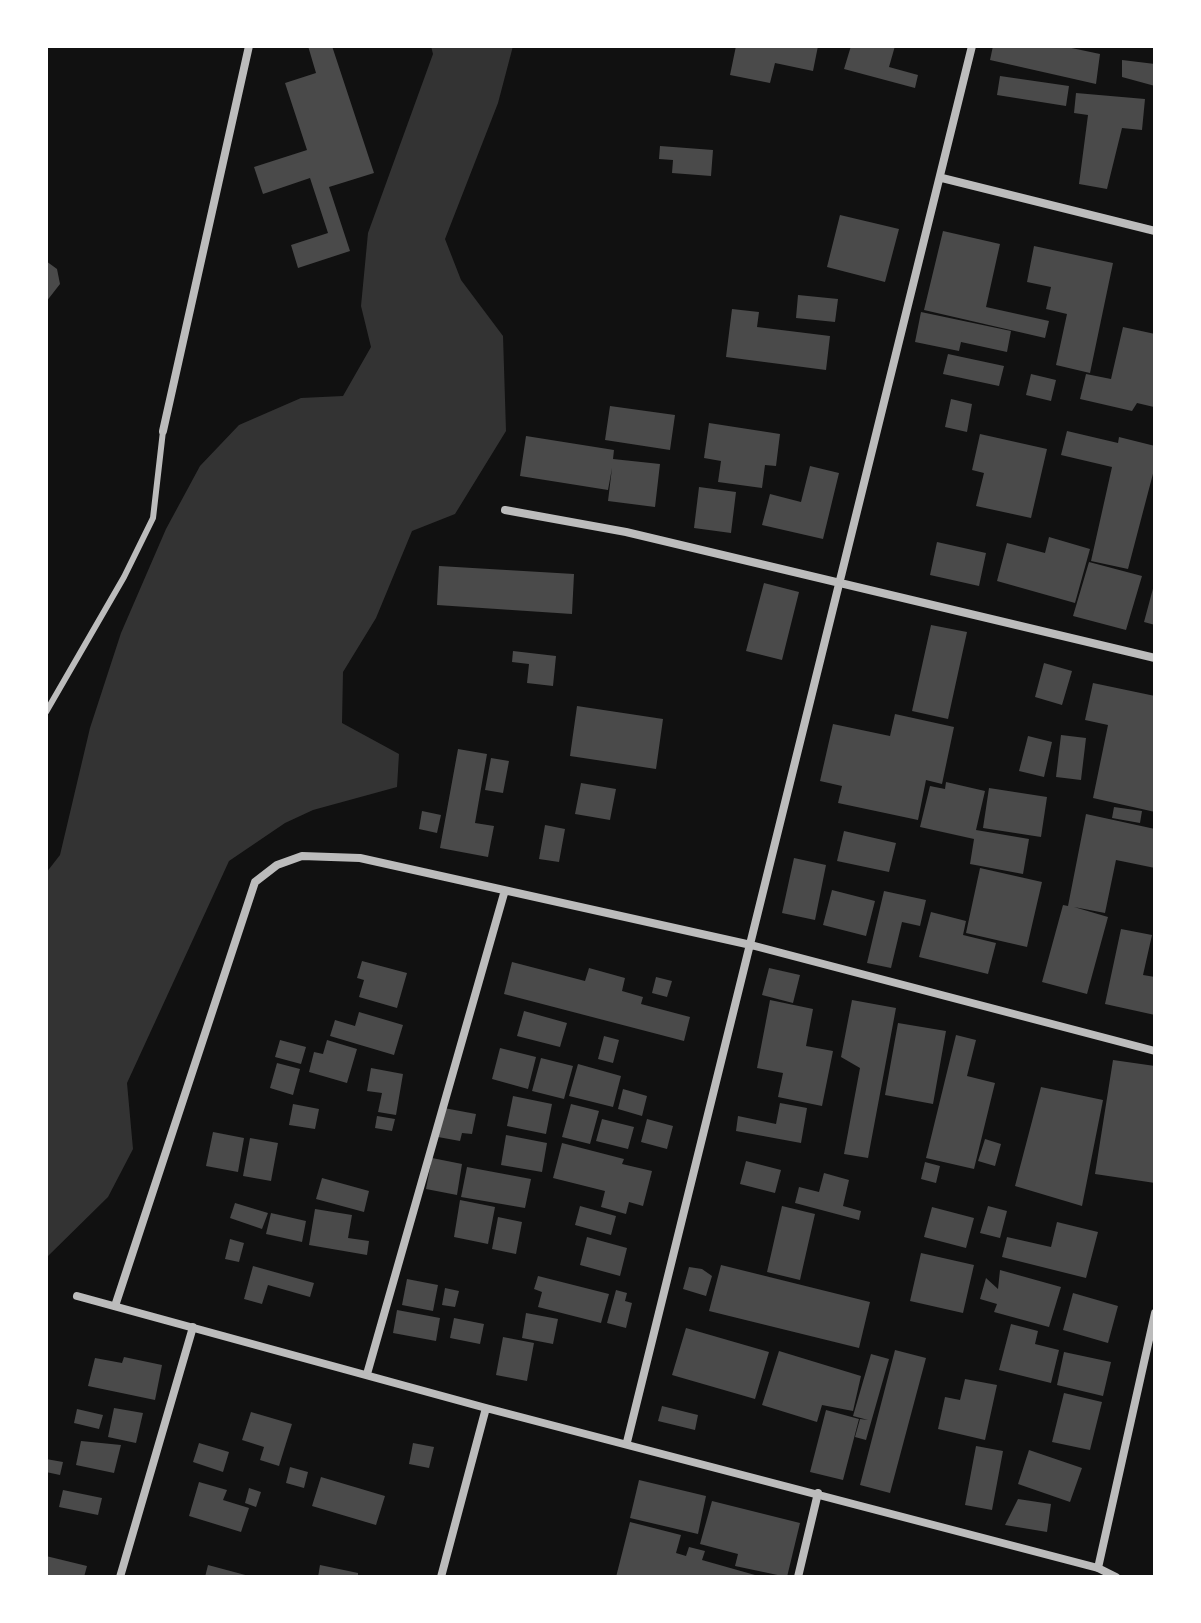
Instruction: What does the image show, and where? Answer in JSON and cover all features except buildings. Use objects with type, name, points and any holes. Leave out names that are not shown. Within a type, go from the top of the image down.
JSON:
[{"type":"street","points":[[163,431],[249,46]]},
{"type":"street","points":[[627,1442],[942,178],[972,46]]},
{"type":"street","points":[[942,178],[1155,231]]},
{"type":"street","points":[[505,510],[626,532],[1155,658]]},
{"type":"street","points":[[115,1306],[255,882],[277,865],[302,856],[360,858],[751,945],[1155,1051]]},
{"type":"street","points":[[367,1374],[505,890]]},
{"type":"street","points":[[77,1296],[486,1408],[627,1442],[1098,1568],[1116,1577]]},
{"type":"street","points":[[1098,1568],[1155,1313]]},
{"type":"street","points":[[120,1577],[193,1327]]},
{"type":"street","points":[[441,1577],[486,1408]]},
{"type":"street","points":[[798,1577],[818,1493]]},
{"type":"lane","points":[[46,712],[124,577],[153,518],[163,431]]},
{"type":"shaded area","points":[[431,46],[513,46],[498,103],[445,239],[461,280],[503,336],[506,431],[455,514],[412,531],[376,618],[343,672],[342,723],[399,754],[397,787],[313,810],[285,823],[229,861],[127,1083],[133,1149],[108,1197],[46,1258],[46,873],[60,855],[90,728],[121,633],[166,529],[200,466],[239,425],[301,398],[343,396],[371,347],[361,306],[368,233],[433,54]]}]
